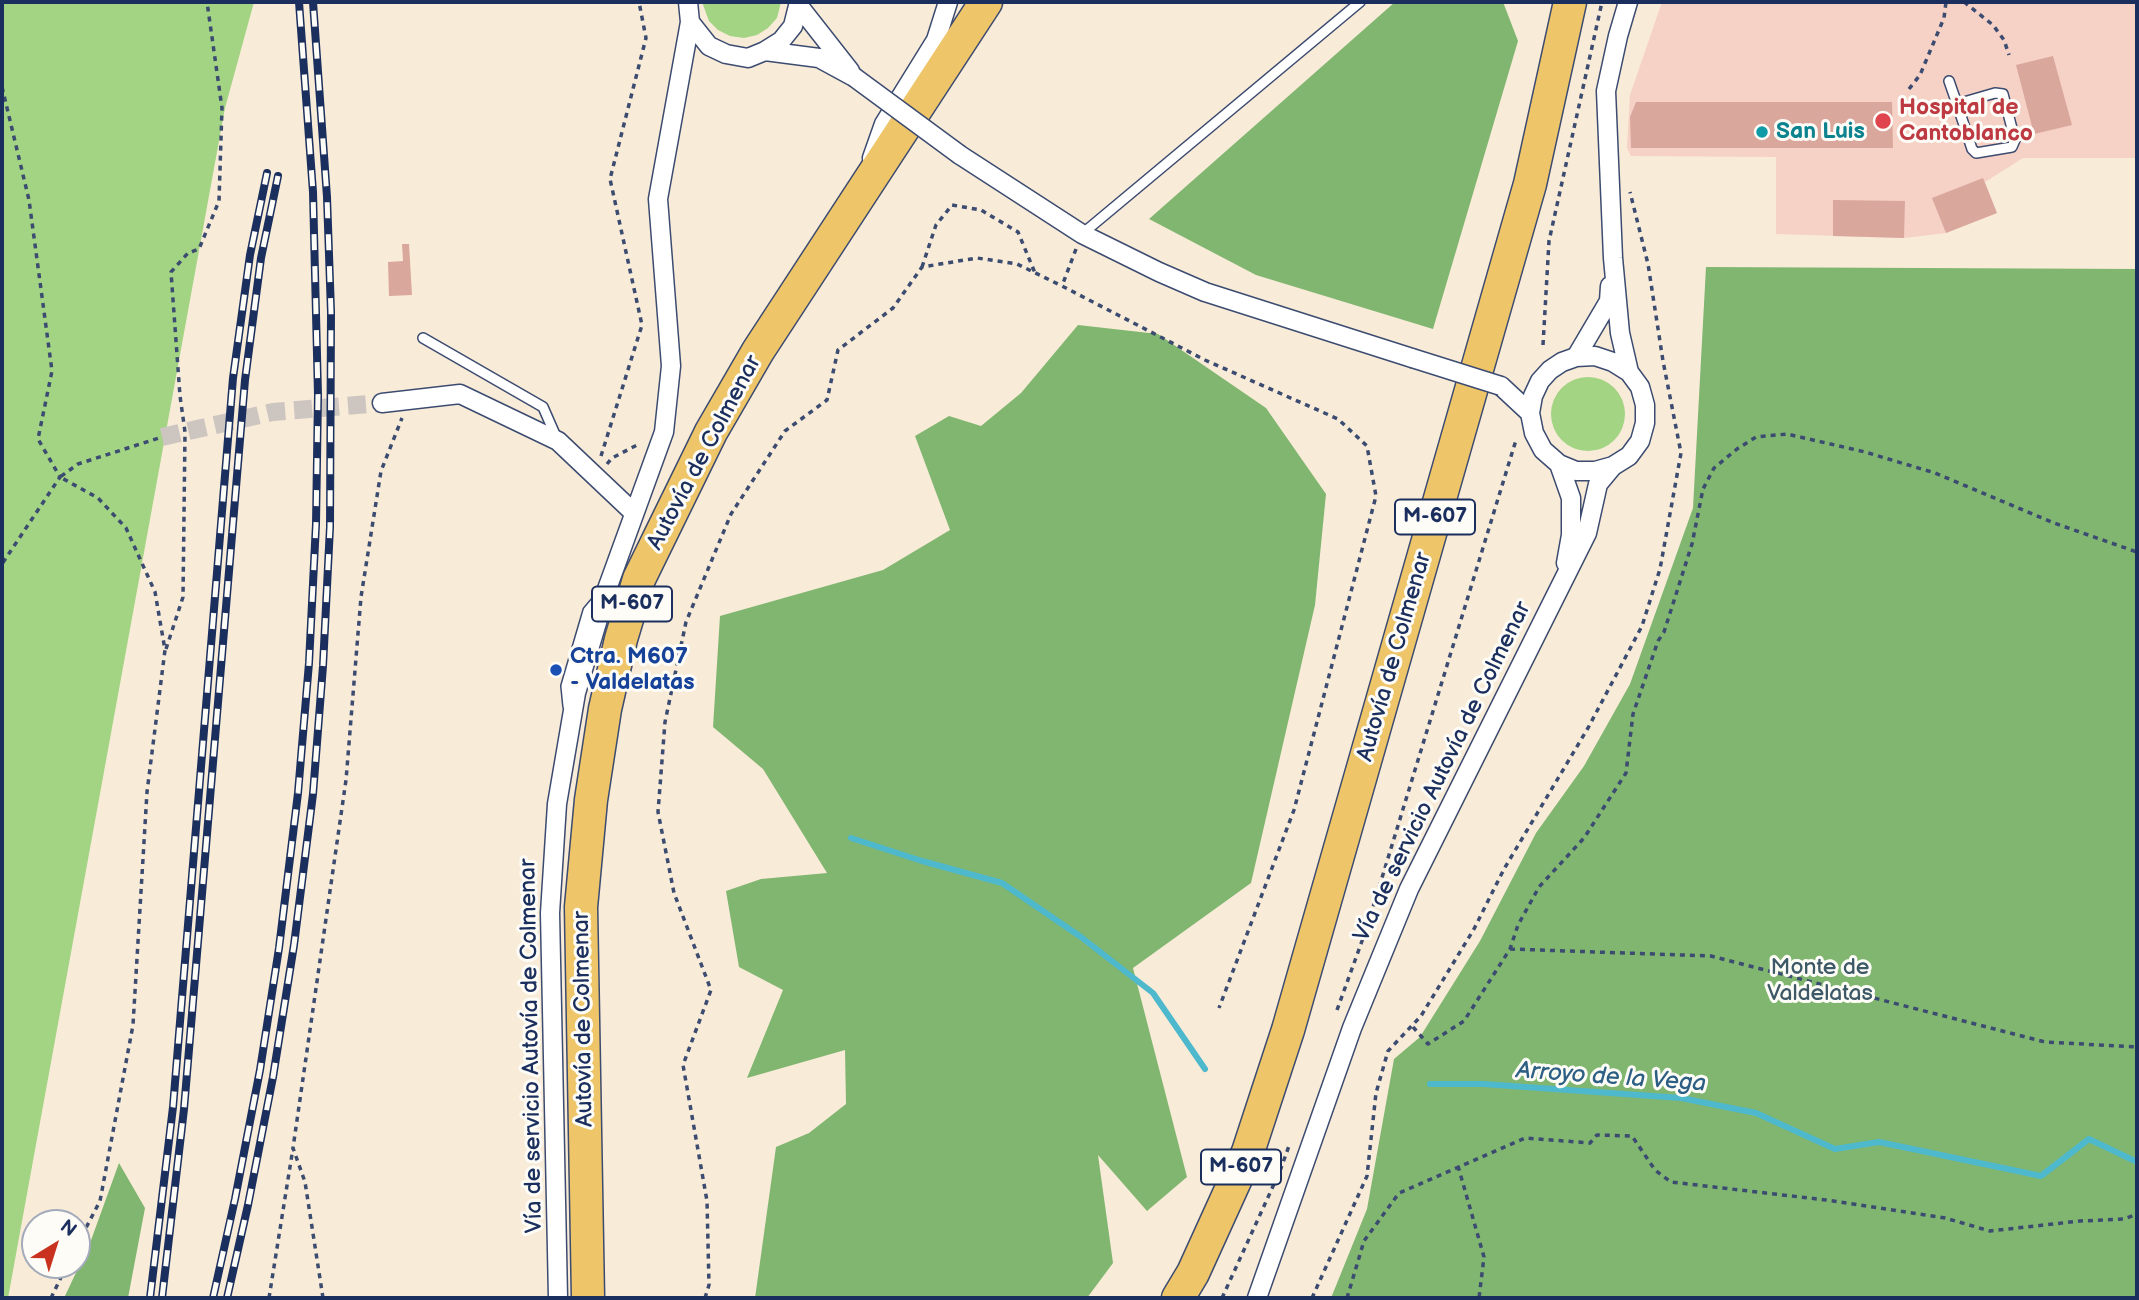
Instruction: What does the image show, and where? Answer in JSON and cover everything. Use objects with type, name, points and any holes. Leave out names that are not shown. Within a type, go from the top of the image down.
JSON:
[{"type":"highway","name":"Autovía de Colmenar","points":[[588,1298],[581,907],[591,800],[605,709],[621,639],[639,579],[711,432],[758,351],[986,2]]},
{"type":"highway","name":"Autovía de Colmenar","points":[[1178,1298],[1193,1273],[1248,1152],[1288,1030],[1530,184],[1570,2]]},
{"type":"street","name":"Vía de servicio Autovía de Colmenar","points":[[558,1298],[551,913],[556,804],[576,693],[607,589],[664,432],[671,366],[658,199],[690,22],[688,2]]},
{"type":"street","points":[[861,192],[884,124],[936,40],[948,2]]},
{"type":"street","points":[[1629,2],[1618,36],[1606,92],[1613,258],[1620,333],[1629,372]]},
{"type":"street","points":[[690,22],[709,46],[726,54],[748,58],[781,41],[793,26],[799,4]]},
{"type":"street","points":[[799,4],[855,77]]},
{"type":"street","points":[[765,51],[818,58],[855,77],[961,155],[1082,234],[1205,292],[1501,386],[1540,381]]},
{"type":"street","points":[[1576,357],[1609,301],[1613,258]]},
{"type":"street","points":[[1595,356],[1613,362],[1629,372],[1640,387],[1646,405],[1646,423],[1640,441],[1629,456],[1614,466],[1595,471],[1576,471],[1559,464],[1544,450],[1534,433],[1530,414],[1533,396],[1540,381],[1556,366],[1576,357],[1595,356]]},
{"type":"street","points":[[1501,386],[1530,414]]},
{"type":"street","points":[[382,403],[460,394],[558,441],[633,512]]},
{"type":"street","points":[[1559,464],[1570,498],[1571,535],[1562,584]]},
{"type":"street","name":"Vía de servicio Autovía de Colmenar","points":[[1257,1298],[1352,1028],[1409,889],[1587,533],[1598,484],[1614,466]]},
{"type":"lane","points":[[1082,234],[1360,2]]},
{"type":"lane","points":[[1949,81],[1972,149],[1976,153],[2012,147],[2015,140],[2003,94],[1996,93],[1957,104]]},
{"type":"lane","points":[[423,338],[542,407],[558,441]]},
{"type":"path","points":[[91,1218],[100,1201],[133,1026],[147,792],[166,650],[183,597],[185,432],[171,272],[188,253],[199,249],[219,201],[222,108],[207,2]]},
{"type":"path","points":[[596,475],[642,325],[610,179],[646,38],[639,2]]},
{"type":"path","points":[[1543,345],[1549,241],[1602,2]]},
{"type":"path","points":[[1909,89],[1920,75],[1944,18],[1946,2]]},
{"type":"path","points":[[1964,2],[1993,25],[2004,40],[2009,55]]},
{"type":"path","points":[[2,87],[4,105],[29,200],[52,371],[38,439],[60,477],[98,498],[126,528],[155,592],[166,650]]},
{"type":"path","points":[[1312,1298],[1367,1176],[1376,1093],[1388,1051],[1413,1027],[1474,929],[1504,869],[1588,728],[1642,626],[1660,569],[1681,453],[1648,264],[1629,184]]},
{"type":"path","points":[[705,1298],[709,1285],[707,1201],[683,1065],[711,990],[674,893],[658,812],[668,709],[686,622],[731,514],[785,431],[827,400],[838,350],[893,308],[922,267],[936,225],[952,205],[981,210],[1017,232],[1035,273]]},
{"type":"path","points":[[1062,286],[1082,234]]},
{"type":"path","points":[[922,267],[977,258],[1017,264],[1205,360],[1338,419],[1367,446],[1376,496],[1297,797],[1219,1008]]},
{"type":"path","points":[[269,1298],[346,780],[361,597],[381,471],[401,421],[405,401]]},
{"type":"path","points":[[1413,1027],[1429,1044],[1464,1021],[1510,949],[1518,925],[1539,887],[1584,838],[1626,773],[1633,714],[1658,641],[1664,632],[1692,544],[1703,489],[1714,468],[1737,449],[1756,437],[1787,434],[1866,452],[1936,473],[2054,523],[2137,552]]},
{"type":"path","points":[[2,564],[60,477],[78,464],[162,437]]},
{"type":"path","points":[[1334,1019],[1366,930],[1516,438]]},
{"type":"path","points":[[1510,949],[1711,956],[2045,1042],[2137,1047]]},
{"type":"path","points":[[1222,1298],[1280,1171],[1293,1133]]},
{"type":"path","points":[[1347,1298],[1364,1241],[1399,1193],[1525,1138],[1590,1143],[1597,1135],[1632,1136],[1655,1170],[1671,1182],[1826,1200],[1945,1219],[1990,1231],[2124,1219],[2137,1213]]},
{"type":"path","points":[[293,1148],[305,1182],[323,1298]]},
{"type":"path","points":[[1458,1166],[1483,1257],[1479,1298]]},
{"type":"path","points":[[51,1298],[60,1279]]},
{"type":"shaded area","name":"Hospital de Cantoblanco","points":[[1662,2],[2137,2],[2137,158],[2023,158],[1985,182],[1997,213],[1946,233],[1904,238],[1776,234],[1776,157],[1631,156],[1627,148],[1630,95]]},
{"type":"green space","points":[[2,2],[254,2],[225,108],[24,1209],[21,1209],[21,1227],[8,1298],[2,1298]]},
{"type":"green space","points":[[702,2],[781,2],[777,18],[768,28],[757,35],[744,38],[730,36],[718,30],[709,21]]},
{"type":"green space","points":[[1395,2],[1503,2],[1518,41],[1433,329],[1256,275],[1149,219]]},
{"type":"green space","name":"Monte de Valdelatas","points":[[1706,267],[2137,269],[2137,1298],[1331,1298],[1367,1209],[1394,1059],[1420,1037],[1480,941],[1536,833],[1584,766],[1630,684],[1693,508]]},
{"type":"green space","points":[[1078,325],[1158,334],[1266,408],[1326,494],[1315,605],[1251,883],[1133,968],[1187,1177],[1147,1211],[1098,1155],[1113,1263],[1087,1298],[755,1298],[776,1147],[809,1133],[846,1104],[845,1050],[747,1078],[783,990],[739,967],[726,891],[761,879],[827,873],[763,769],[713,727],[720,616],[883,570],[950,530],[915,436],[949,416],[981,426],[1021,393]]},
{"type":"green space","points":[[1581,377],[1595,377],[1609,383],[1619,393],[1625,414],[1619,435],[1609,445],[1595,451],[1581,451],[1567,445],[1557,435],[1551,421],[1551,407],[1557,393],[1567,383]]},
{"type":"green space","points":[[119,1163],[145,1208],[128,1298],[64,1298],[73,1279],[91,1279],[91,1240]]},
{"type":"building","points":[[2053,56],[2072,125],[2034,134],[2016,65]]},
{"type":"building","name":"San Luis","points":[[1636,102],[1892,102],[1893,148],[1631,148],[1630,117]]},
{"type":"building","points":[[1983,178],[1997,213],[1946,233],[1932,198]]},
{"type":"building","points":[[1833,200],[1905,201],[1904,238],[1833,236]]},
{"type":"building","points":[[402,244],[409,244],[412,295],[389,296],[388,262],[403,261]]},
{"type":"waterway","points":[[851,838],[1002,883],[1081,937],[1153,993],[1205,1069]]},
{"type":"waterway","name":"Arroyo de la Vega","points":[[1430,1084],[1483,1084],[1681,1098],[1756,1113],[1835,1149],[1879,1142],[2041,1176],[2089,1139],[2137,1162]]},
{"type":"tunnel","points":[[162,437],[273,412],[382,403]]},
{"type":"railway","points":[[213,1298],[260,1070],[279,948],[298,793],[309,663],[316,524],[318,395],[313,192],[299,2]]},
{"type":"railway","points":[[227,1298],[273,1077],[294,945],[313,794],[323,666],[330,527],[331,312],[327,197],[313,2]]},
{"type":"railway","points":[[150,1298],[173,1107],[233,378],[250,255],[267,173]]},
{"type":"railway","points":[[162,1298],[184,1109],[245,380],[261,258],[278,176]]},
{"type":"place","name":"Hospital de Cantoblanco","points":[[1883,121]]},
{"type":"place","name":"San Luis","points":[[1762,132]]},
{"type":"place","name":"Ctra. M607 - Valdelatas","points":[[556,670]]}]
